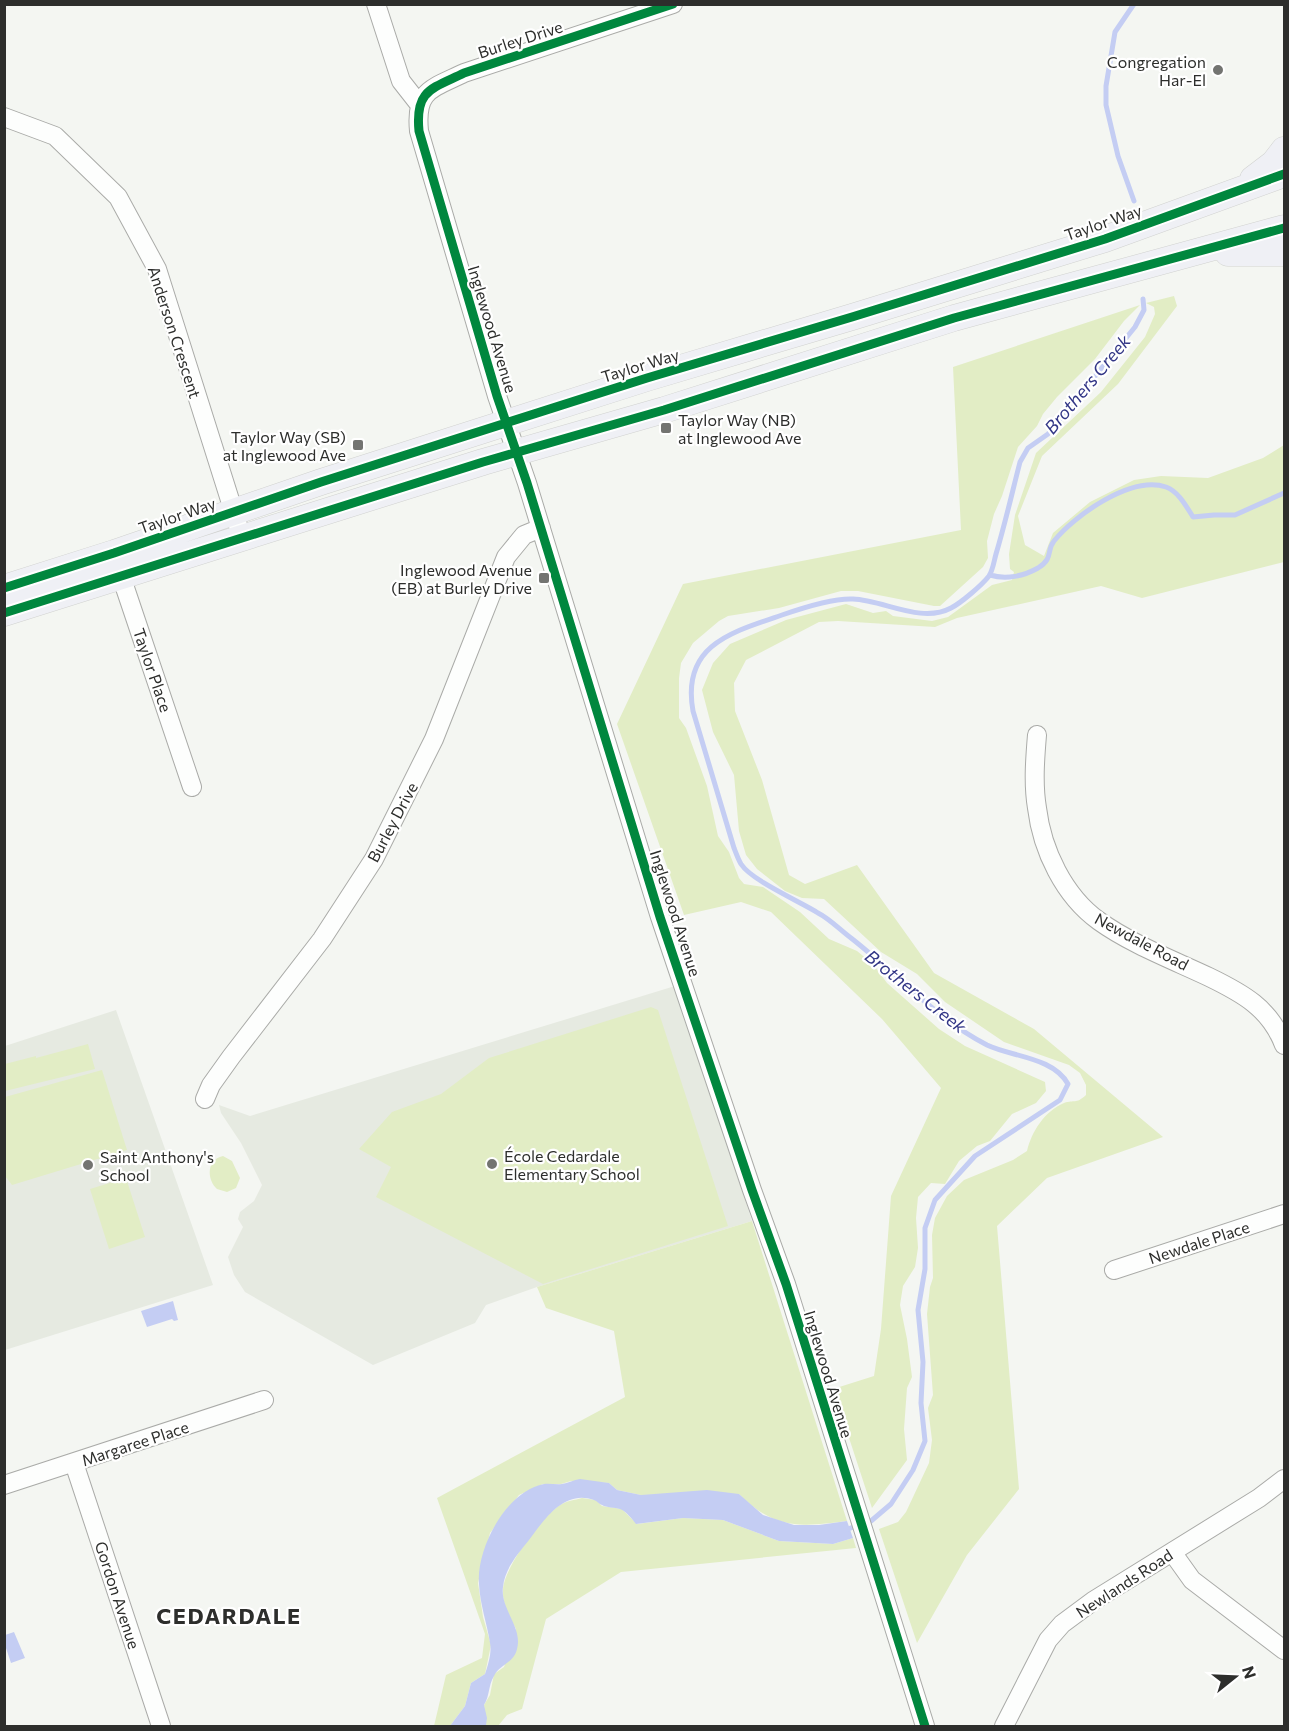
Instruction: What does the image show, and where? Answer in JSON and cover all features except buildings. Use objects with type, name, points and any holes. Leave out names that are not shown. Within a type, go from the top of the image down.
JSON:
[{"type":"highway","points":[[1241,189],[1274,163],[1284,150]]},
{"type":"highway","name":"Taylor Way","points":[[4,613],[118,565],[233,512],[331,478],[647,378],[1106,239],[1284,174]]},
{"type":"highway","name":"Taylor Way","points":[[4,588],[242,538],[516,452],[664,410],[1004,303],[1284,228]]},
{"type":"highway","points":[[1162,261],[1232,252],[1284,253]]},
{"type":"street","points":[[376,4],[401,81],[419,104]]},
{"type":"street","name":"Burley Drive","points":[[419,104],[425,94],[464,74],[673,4]]},
{"type":"street","name":"Inglewood Avenue","points":[[419,104],[417,116],[419,131],[660,917],[748,1179],[786,1284],[925,1726]]},
{"type":"street","name":"Anderson Crescent","points":[[4,117],[55,136],[118,197],[157,269],[242,538]]},
{"type":"street","name":"Burley Drive","points":[[205,1099],[211,1085],[231,1056],[322,939],[374,859],[434,739],[506,557],[524,535],[541,528]]},
{"type":"street","name":"Taylor Place","points":[[118,565],[192,787]]},
{"type":"street","name":"Newdale Road","points":[[1036,735],[1034,777],[1043,837],[1053,864],[1080,905],[1099,921],[1125,936],[1238,991],[1259,1006],[1284,1045]]},
{"type":"street","name":"Newdale Place","points":[[1114,1270],[1284,1214]]},
{"type":"street","name":"Margaree Place","points":[[4,1485],[264,1400]]},
{"type":"street","name":"Gordon Avenue","points":[[75,1463],[161,1726]]},
{"type":"street","name":"Newlands Road","points":[[1004,1726],[1048,1640],[1062,1624],[1093,1600],[1259,1498],[1284,1479]]},
{"type":"street","points":[[1172,1552],[1192,1580],[1284,1650]]},
{"type":"shaded area","name":"École Cedardale Elementary School","points":[[675,986],[752,1221],[537,1287],[486,1305],[475,1323],[373,1365],[245,1292],[234,1275],[228,1257],[243,1227],[238,1219],[240,1212],[254,1201],[262,1185],[241,1143],[221,1113],[219,1105],[250,1116]]},
{"type":"shaded area","name":"Saint Anthony's School","points":[[116,1010],[213,1285],[5,1350],[5,1046]]},
{"type":"green space","points":[[1174,296],[1177,306],[1118,384],[1042,456],[1018,516],[1025,545],[1044,556],[1053,533],[1090,502],[1134,480],[1161,476],[1208,478],[1263,458],[1284,445],[1284,562],[1142,598],[1101,586],[957,618],[935,627],[838,621],[819,622],[746,660],[734,683],[735,711],[762,780],[789,875],[805,884],[857,865],[934,973],[1034,1029],[1163,1137],[1047,1178],[997,1226],[1019,1489],[967,1555],[917,1643],[879,1529],[898,1522],[906,1512],[929,1463],[932,1440],[928,1408],[933,1395],[927,1314],[933,1278],[932,1235],[935,1218],[947,1196],[964,1180],[1013,1160],[1027,1151],[1036,1129],[1050,1111],[1064,1103],[1082,1098],[1086,1095],[1086,1085],[1080,1073],[1069,1065],[1004,1042],[945,1002],[917,974],[881,952],[824,899],[802,898],[785,891],[757,869],[746,855],[739,831],[734,775],[713,732],[702,690],[713,663],[730,644],[786,620],[846,604],[873,613],[886,611],[893,616],[932,621],[948,617],[992,585],[1012,580],[1014,572],[1010,569],[1009,554],[1015,515],[1036,453],[1101,392],[1145,337],[1155,314],[1154,307],[1146,303]]},
{"type":"green space","points":[[1140,305],[1124,321],[1095,359],[1057,397],[1043,414],[1037,426],[1018,447],[994,514],[987,541],[988,558],[983,567],[940,606],[858,591],[841,591],[779,608],[728,616],[693,643],[681,663],[679,718],[686,728],[707,786],[718,836],[729,852],[739,878],[744,884],[763,887],[800,912],[829,939],[857,951],[873,964],[887,983],[939,1029],[965,1046],[1045,1082],[1046,1091],[1036,1103],[1012,1114],[990,1141],[977,1146],[959,1161],[945,1184],[931,1183],[918,1197],[916,1218],[918,1248],[915,1267],[903,1286],[900,1305],[912,1377],[907,1388],[904,1429],[907,1460],[872,1508],[833,1389],[874,1376],[881,1329],[891,1196],[941,1088],[882,1019],[771,912],[741,902],[684,915],[617,724],[683,584],[961,530],[953,367]]},
{"type":"green space","points":[[651,1007],[658,1010],[728,1226],[543,1284],[376,1197],[391,1167],[359,1149],[392,1112],[441,1094],[489,1058]]},
{"type":"green space","points":[[88,1044],[95,1069],[5,1091],[5,1064]]},
{"type":"green space","points":[[102,1070],[127,1150],[12,1185],[5,1176],[5,1097]]},
{"type":"green space","points":[[223,1156],[232,1161],[240,1178],[236,1188],[227,1192],[213,1185],[210,1175],[211,1165]]},
{"type":"green space","points":[[126,1178],[145,1237],[109,1249],[90,1189]]},
{"type":"green space","points":[[752,1221],[847,1521],[802,1525],[789,1523],[764,1514],[739,1494],[641,1495],[617,1490],[609,1483],[571,1481],[561,1484],[543,1484],[519,1495],[490,1533],[478,1583],[483,1617],[491,1645],[485,1674],[471,1683],[465,1706],[450,1726],[434,1726],[446,1675],[482,1658],[485,1634],[437,1498],[625,1397],[614,1331],[546,1308],[537,1287]]},
{"type":"green space","points":[[582,1498],[596,1500],[602,1506],[622,1509],[637,1524],[683,1518],[723,1520],[779,1541],[833,1544],[853,1538],[856,1548],[621,1572],[546,1619],[522,1709],[507,1715],[498,1726],[485,1726],[484,1705],[490,1695],[494,1674],[504,1667],[516,1629],[503,1595],[509,1569],[534,1531],[552,1511],[562,1504]]},
{"type":"water","points":[[173,1301],[178,1320],[172,1319],[147,1327],[141,1311]]},
{"type":"water","points":[[580,1479],[609,1483],[617,1490],[641,1495],[707,1490],[739,1494],[763,1515],[794,1525],[819,1525],[847,1521],[853,1538],[833,1544],[779,1541],[723,1520],[683,1518],[636,1524],[622,1510],[604,1506],[594,1500],[573,1499],[564,1503],[541,1524],[516,1556],[506,1574],[503,1595],[517,1633],[517,1649],[513,1658],[496,1672],[492,1680],[484,1705],[486,1725],[450,1726],[465,1706],[471,1683],[485,1674],[489,1659],[489,1636],[479,1584],[479,1570],[488,1539],[506,1509],[530,1489],[544,1484],[562,1484]]},
{"type":"water","points":[[14,1632],[25,1658],[11,1663],[5,1645],[5,1635]]},
{"type":"waterway","name":"Brothers Creek","points":[[1134,4],[1115,32],[1106,86],[1106,105],[1118,156],[1134,201]]},
{"type":"waterway","name":"Brothers Creek","points":[[845,1530],[871,1521],[891,1504],[913,1470],[925,1441],[921,1403],[923,1362],[918,1310],[925,1269],[925,1228],[935,1200],[975,1156],[1060,1100],[1068,1084],[1053,1068],[997,1049],[968,1034],[933,1009],[827,918],[747,871],[734,848],[693,711],[691,689],[695,671],[703,656],[729,635],[763,621],[808,607],[836,600],[853,599],[927,613],[951,608],[971,594],[992,571],[1020,462],[1028,448],[1048,434],[1135,327],[1144,310],[1143,299]]},
{"type":"waterway","points":[[990,575],[1015,576],[1038,568],[1048,558],[1054,541],[1075,520],[1104,500],[1137,487],[1152,485],[1171,489],[1182,500],[1193,517],[1235,515],[1284,493]]},
{"type":"cycle path","points":[[673,4],[464,73],[442,83],[423,99],[418,117],[419,131],[497,396],[527,483],[660,917],[786,1284],[925,1726]]},
{"type":"cycle path","points":[[4,588],[321,482],[647,378],[1105,239],[1284,174]]},
{"type":"cycle path","points":[[4,613],[483,462],[664,410],[954,318],[1284,228]]},
{"type":"place","name":"Congregation Har-El","points":[[1218,70]]},
{"type":"place","name":"Taylor Way (NB) at Inglewood Ave","points":[[666,428]]},
{"type":"place","name":"Taylor Way (SB) at Inglewood Ave","points":[[358,445]]},
{"type":"place","name":"Inglewood Avenue (EB) at Burley Drive","points":[[544,578]]},
{"type":"place","name":"École Cedardale Elementary School","points":[[492,1164]]},
{"type":"place","name":"Saint Anthony's School","points":[[88,1165]]},
{"type":"district","name":"CEDARDALE","points":[[229,1615]]}]
